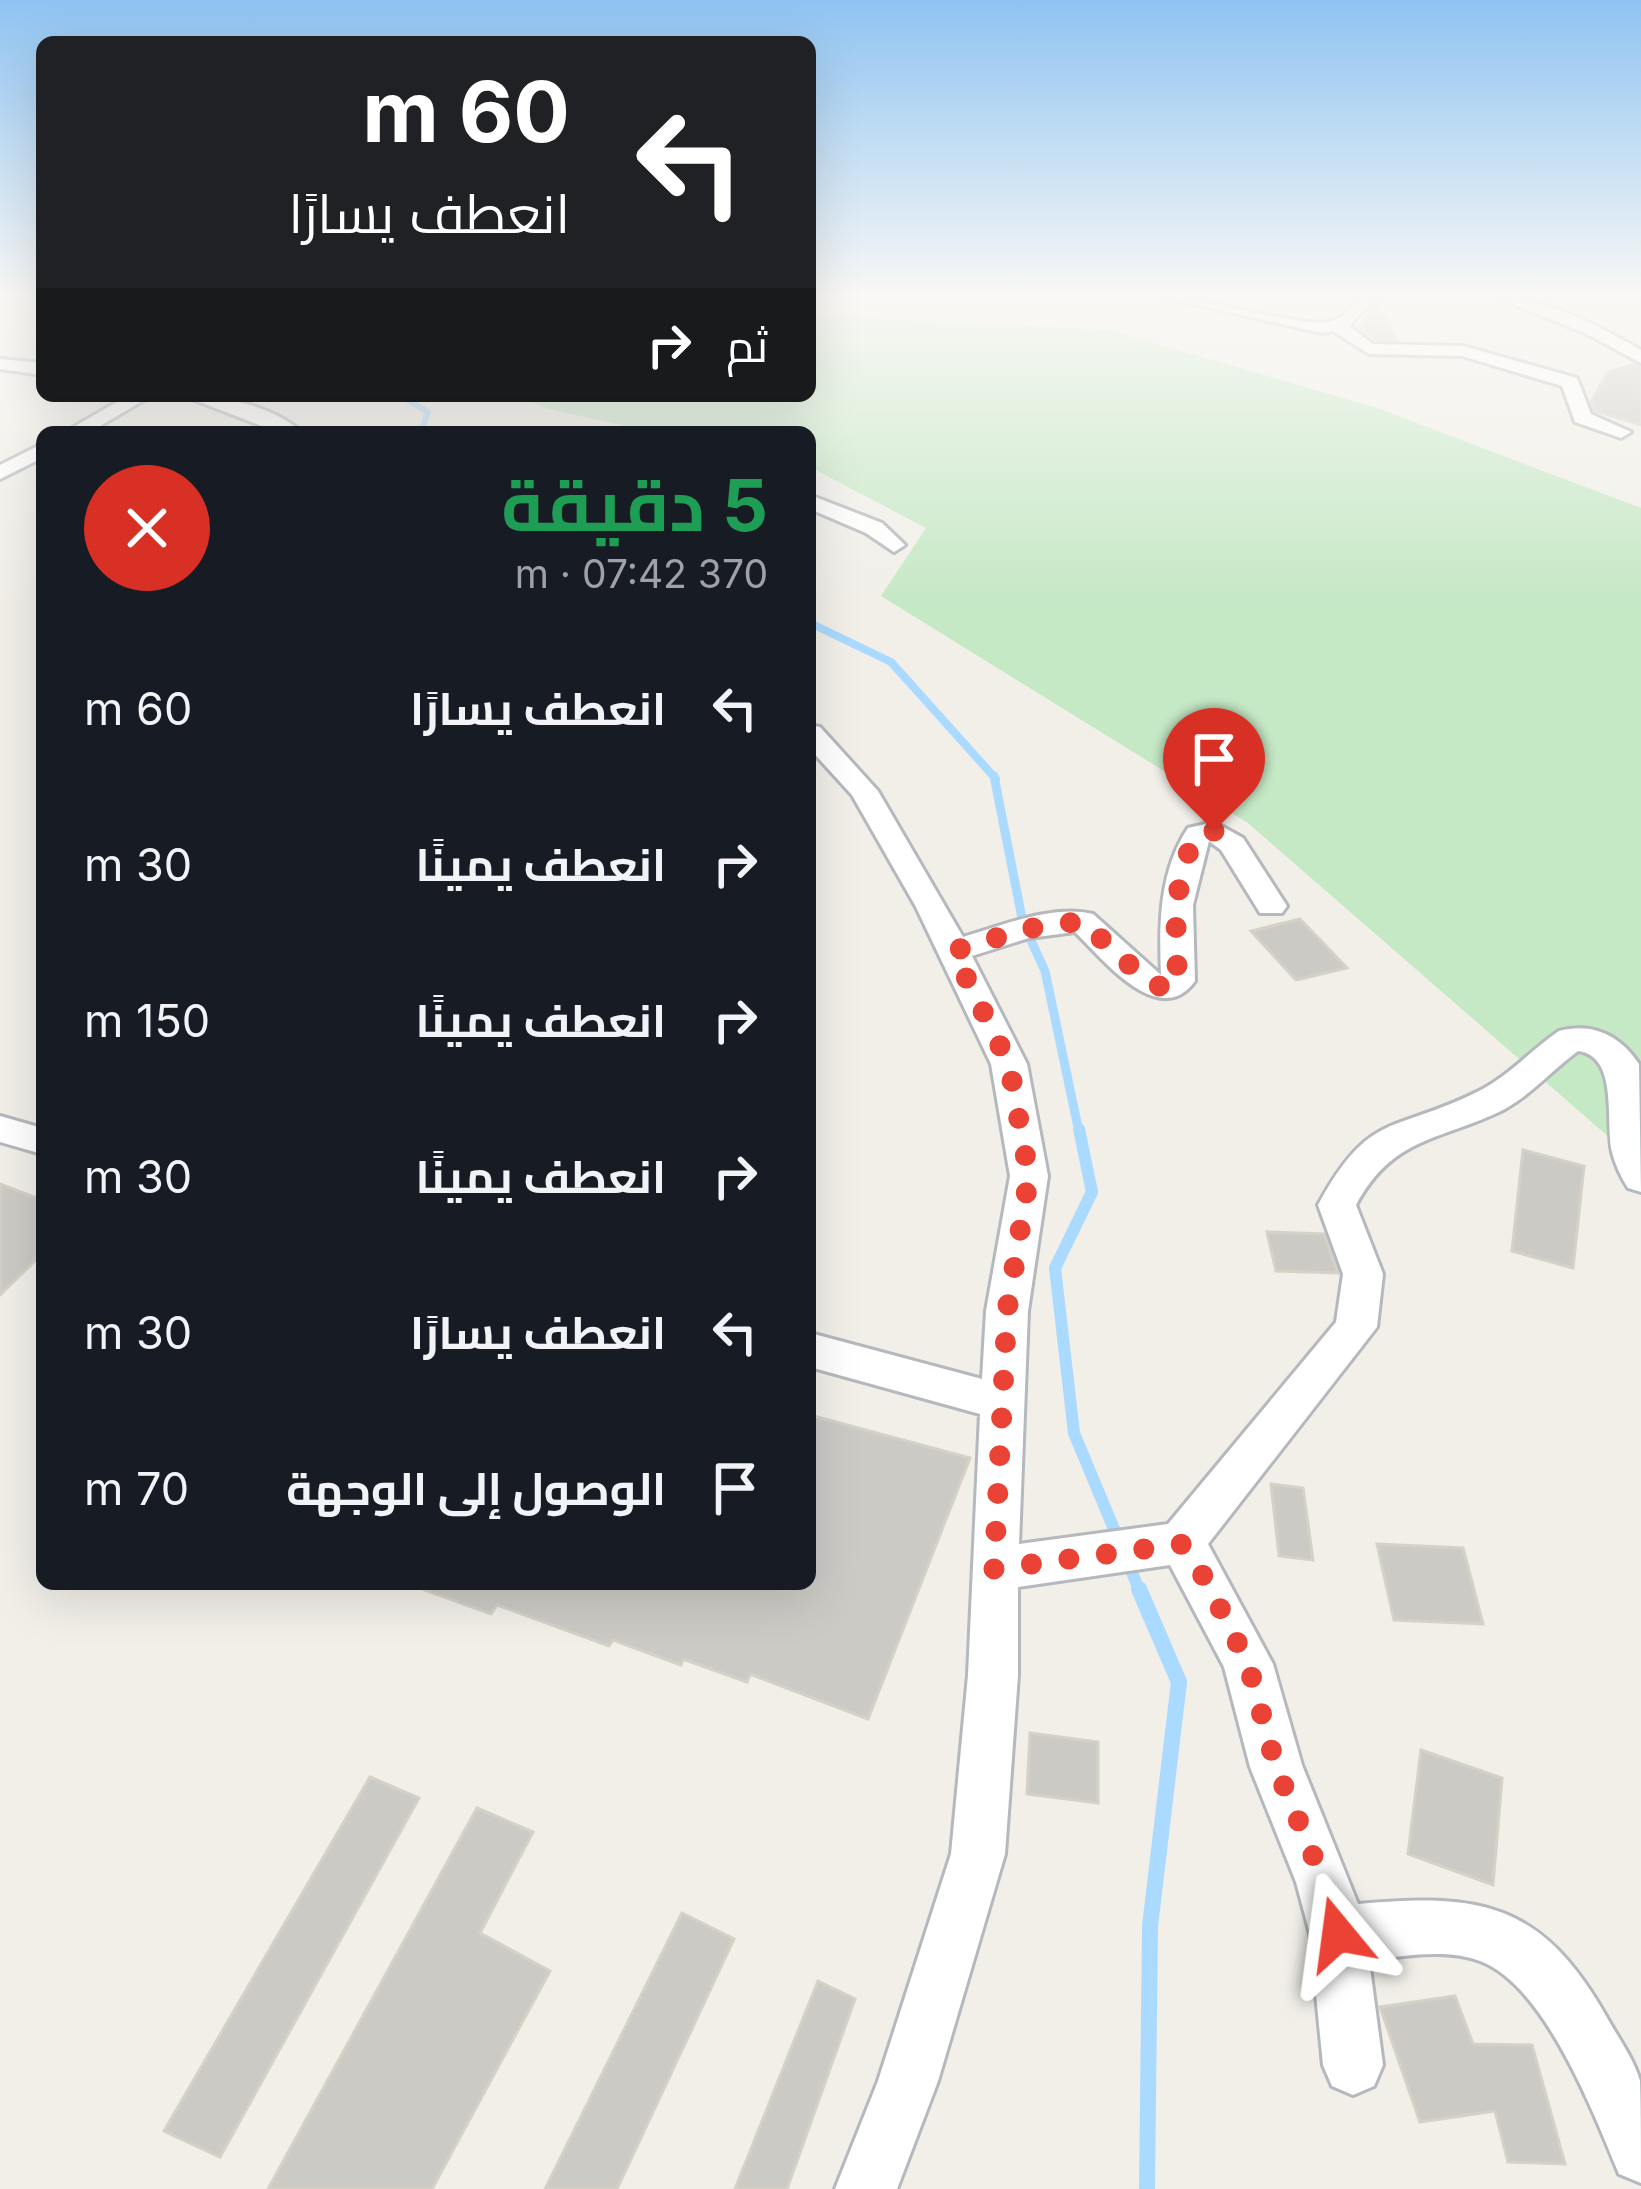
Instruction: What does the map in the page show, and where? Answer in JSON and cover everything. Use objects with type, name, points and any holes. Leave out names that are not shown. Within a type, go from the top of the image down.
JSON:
[{"type":"street","points":[[1576,400],[1582,418],[1621,432]]},
{"type":"street","points":[[86,426],[130,402]]},
{"type":"street","points":[[215,402],[281,426]]},
{"type":"street","points":[[0,473],[36,453]]},
{"type":"street","points":[[816,504],[874,528],[894,545]]},
{"type":"street","points":[[816,740],[863,791],[953,951],[1009,1064],[1029,1176],[1007,1311],[993,1675],[978,1854],[908,2081],[866,2189]]},
{"type":"street","points":[[953,951],[1025,929],[1082,921],[1147,981],[1167,989],[1178,981],[1174,928],[1190,846],[1198,834],[1214,831],[1232,844],[1271,906]]},
{"type":"street","points":[[994,1569],[1181,1544],[1356,1327],[1363,1274],[1337,1205],[1354,1168],[1385,1139],[1493,1100],[1571,1039],[1600,1042],[1621,1064],[1631,1152],[1641,1178]]},
{"type":"street","points":[[0,1129],[36,1139]]},
{"type":"street","points":[[816,1352],[1003,1402]]},
{"type":"street","points":[[1181,1544],[1206,1580],[1248,1664],[1276,1767],[1324,1882],[1338,1934],[1353,2065]]},
{"type":"street","points":[[1338,1934],[1453,1929],[1508,1943],[1551,1983],[1597,2061],[1641,2152]]},
{"type":"green space","points":[[1350,400],[1641,508],[1641,1165],[1248,823],[881,596],[926,528],[816,470],[816,426],[626,426],[531,402]]},
{"type":"building","points":[[1641,400],[1641,425],[1595,411],[1591,402]]},
{"type":"building","points":[[1300,919],[1347,968],[1296,980],[1251,931]]},
{"type":"building","points":[[1523,1150],[1584,1166],[1573,1268],[1512,1251]]},
{"type":"building","points":[[0,1184],[36,1198],[36,1260],[0,1295]]},
{"type":"building","points":[[1267,1232],[1324,1234],[1338,1273],[1276,1271]]},
{"type":"building","points":[[816,1417],[970,1458],[868,1719],[750,1674],[747,1682],[613,1640],[609,1646],[497,1605],[491,1614],[425,1590],[816,1590]]},
{"type":"building","points":[[1271,1484],[1303,1488],[1313,1560],[1279,1556]]},
{"type":"building","points":[[1377,1544],[1463,1548],[1483,1624],[1394,1620]]},
{"type":"building","points":[[1030,1733],[1098,1742],[1098,1803],[1027,1794]]},
{"type":"building","points":[[1421,1750],[1502,1778],[1493,1885],[1408,1854]]},
{"type":"building","points":[[370,1777],[419,1798],[220,2157],[164,2131]]},
{"type":"building","points":[[477,1808],[533,1832],[480,1933],[550,1971],[432,2189],[268,2189]]},
{"type":"building","points":[[682,1913],[734,1939],[617,2189],[545,2189]]},
{"type":"building","points":[[818,1981],[855,1999],[787,2189],[735,2189]]},
{"type":"building","points":[[1455,1996],[1473,2044],[1532,2045],[1565,2164],[1508,2162],[1495,2111],[1420,2122],[1380,2007]]},
{"type":"waterway","points":[[411,402],[428,412],[423,426]]},
{"type":"waterway","points":[[816,626],[891,662],[994,777]]},
{"type":"waterway","points":[[994,777],[1023,923]]},
{"type":"waterway","points":[[1029,936],[1045,971],[1079,1132]]},
{"type":"waterway","points":[[1079,1129],[1092,1192],[1055,1268],[1074,1433],[1119,1541]]},
{"type":"waterway","points":[[1129,1565],[1140,1592]]},
{"type":"waterway","points":[[1139,1589],[1179,1682],[1150,1926],[1147,2189]]},
{"type":"route","points":[[1214,831],[1198,834],[1190,846],[1174,928],[1178,981],[1167,989],[1147,981],[1082,921],[1025,929],[953,951],[1009,1064],[1029,1176],[1007,1311],[994,1569],[1181,1544],[1206,1580],[1248,1664],[1276,1767],[1324,1882],[1338,1934]]}]
